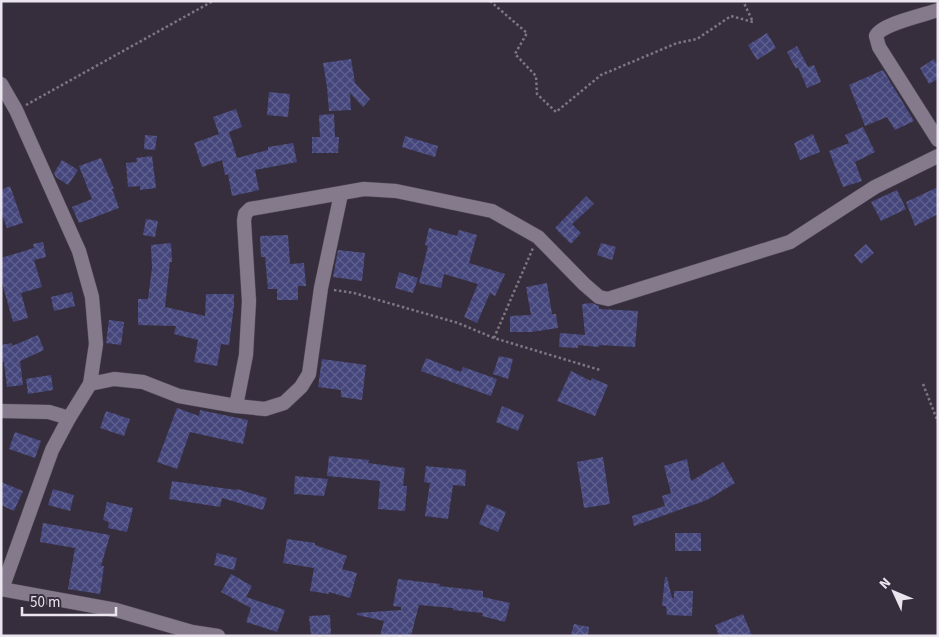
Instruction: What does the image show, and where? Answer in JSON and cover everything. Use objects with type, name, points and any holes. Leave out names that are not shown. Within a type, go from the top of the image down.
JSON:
[{"type":"street","points":[[938,10],[888,26],[880,30],[876,36],[879,47],[938,140]]},
{"type":"street","points":[[1,84],[16,110],[79,251],[92,297],[96,344],[90,384],[52,450],[2,589],[116,610],[192,632],[218,636]]},
{"type":"street","points":[[236,406],[246,355],[248,301],[245,214],[250,209],[364,189],[396,191],[492,211],[538,237],[584,284],[599,297],[608,300],[790,242],[874,187],[938,156]]},
{"type":"street","points":[[90,384],[114,379],[143,382],[179,396],[265,409],[284,403],[301,387],[309,374],[321,288],[340,194]]},
{"type":"street","points":[[1,412],[49,412],[69,418]]},
{"type":"path","points":[[16,110],[86,73],[213,1]]},
{"type":"path","points":[[490,1],[527,33],[515,54],[536,76],[537,94],[556,112],[601,75],[677,43],[697,39],[731,16],[753,22],[743,1]]},
{"type":"path","points":[[494,338],[538,237]]},
{"type":"path","points":[[321,288],[354,293],[458,323],[494,338],[600,370]]},
{"type":"path","points":[[923,384],[938,422]]},
{"type":"building","points":[[767,33],[776,48],[757,60],[748,45]]},
{"type":"building","points":[[797,46],[808,67],[814,65],[821,82],[807,88],[798,67],[796,69],[787,52]]},
{"type":"building","points":[[351,59],[355,83],[370,99],[363,107],[350,93],[351,110],[329,111],[323,63]]},
{"type":"building","points":[[934,59],[938,66],[938,79],[929,84],[920,68]]},
{"type":"building","points":[[883,70],[914,121],[895,130],[887,117],[865,126],[849,85]]},
{"type":"building","points":[[269,92],[290,94],[288,117],[267,115]]},
{"type":"building","points":[[236,109],[242,127],[229,132],[237,158],[268,150],[268,147],[293,143],[297,162],[255,170],[259,190],[232,196],[228,174],[225,175],[222,160],[202,167],[194,143],[219,134],[213,117]]},
{"type":"building","points":[[334,114],[335,137],[339,137],[338,153],[312,153],[312,137],[320,137],[319,115]]},
{"type":"building","points":[[863,127],[875,152],[855,162],[862,181],[843,187],[829,151],[849,143],[845,135]]},
{"type":"building","points":[[813,134],[820,152],[800,160],[794,143]]},
{"type":"building","points":[[145,135],[157,136],[155,150],[144,149]]},
{"type":"building","points":[[405,136],[438,146],[435,157],[402,147]]},
{"type":"building","points":[[152,156],[156,188],[140,190],[140,186],[128,187],[126,163],[137,162],[136,158]]},
{"type":"building","points":[[101,158],[114,189],[112,189],[119,208],[79,223],[72,207],[92,199],[79,166]]},
{"type":"building","points":[[62,160],[78,170],[68,185],[56,177],[54,173]]},
{"type":"building","points":[[10,186],[23,223],[7,228],[1,212],[1,190]]},
{"type":"building","points":[[938,187],[938,214],[915,226],[906,202]]},
{"type":"building","points":[[897,190],[906,209],[881,221],[871,202]]},
{"type":"building","points":[[586,196],[594,204],[572,224],[581,233],[571,244],[555,228]]},
{"type":"building","points":[[146,219],[158,221],[155,237],[143,235]]},
{"type":"building","points":[[429,228],[457,236],[459,230],[477,235],[469,263],[505,274],[495,296],[490,293],[477,323],[464,317],[478,284],[444,274],[441,288],[419,283],[428,246],[425,245]]},
{"type":"building","points":[[288,235],[290,264],[304,263],[306,286],[298,286],[298,300],[277,300],[277,289],[268,289],[265,257],[261,257],[260,236]]},
{"type":"building","points":[[43,242],[46,257],[34,260],[42,287],[21,293],[28,318],[13,322],[1,279],[1,258],[34,248],[33,244]]},
{"type":"building","points":[[171,243],[172,262],[170,262],[165,307],[205,316],[206,294],[234,294],[229,345],[221,344],[217,366],[194,362],[198,340],[174,334],[176,326],[138,325],[138,299],[148,299],[152,268],[151,245]]},
{"type":"building","points":[[601,243],[616,247],[612,260],[597,255]]},
{"type":"building","points":[[866,244],[874,253],[861,264],[854,255]]},
{"type":"building","points":[[338,250],[365,253],[362,281],[333,277]]},
{"type":"building","points":[[399,272],[418,278],[413,293],[395,288]]},
{"type":"building","points":[[547,283],[552,314],[556,314],[558,328],[531,332],[510,332],[510,316],[531,315],[526,287]]},
{"type":"building","points":[[72,292],[75,306],[54,311],[51,297]]},
{"type":"building","points":[[592,303],[599,306],[599,309],[638,311],[635,347],[578,345],[578,348],[559,347],[560,333],[585,335],[582,304]]},
{"type":"building","points":[[109,320],[124,322],[121,345],[106,343]]},
{"type":"building","points":[[38,335],[44,350],[20,361],[23,385],[7,387],[4,362],[1,362],[1,345],[12,343],[12,346]]},
{"type":"building","points":[[499,356],[513,359],[508,379],[493,374]]},
{"type":"building","points":[[426,358],[461,372],[463,367],[497,379],[491,396],[421,371]]},
{"type":"building","points":[[322,359],[366,365],[362,400],[341,397],[341,390],[318,387]]},
{"type":"building","points":[[571,371],[591,381],[592,378],[608,385],[595,416],[557,401]]},
{"type":"building","points":[[51,375],[53,390],[28,394],[26,379]]},
{"type":"building","points":[[502,406],[524,415],[518,431],[496,422]]},
{"type":"building","points":[[177,408],[199,416],[200,410],[248,420],[243,444],[190,432],[177,469],[157,462]]},
{"type":"building","points":[[106,411],[130,419],[124,436],[100,428]]},
{"type":"building","points":[[15,432],[41,441],[35,458],[9,449]]},
{"type":"building","points":[[329,456],[369,460],[368,463],[405,468],[403,486],[407,486],[405,511],[378,509],[380,481],[327,476]]},
{"type":"building","points":[[603,457],[610,504],[584,508],[577,462]]},
{"type":"building","points":[[687,459],[691,481],[723,462],[735,483],[707,500],[634,526],[632,516],[665,506],[662,496],[671,493],[664,466]]},
{"type":"building","points":[[426,466],[466,470],[465,486],[453,485],[448,519],[425,516],[430,483],[424,482]]},
{"type":"building","points":[[295,476],[328,479],[324,496],[294,494]]},
{"type":"building","points":[[172,481],[237,489],[267,498],[263,510],[222,498],[220,507],[169,499]]},
{"type":"building","points":[[1,482],[23,491],[14,511],[1,505]]},
{"type":"building","points":[[53,489],[74,495],[70,511],[48,505]]},
{"type":"building","points":[[107,502],[133,508],[127,532],[108,528],[109,522],[103,520]]},
{"type":"building","points":[[487,504],[506,512],[498,532],[479,524]]},
{"type":"building","points":[[43,523],[110,535],[101,566],[104,566],[100,594],[68,589],[75,548],[40,542]]},
{"type":"building","points":[[675,533],[701,533],[701,551],[675,551]]},
{"type":"building","points":[[287,539],[315,543],[315,545],[347,556],[342,569],[357,573],[350,598],[329,592],[329,594],[310,591],[314,568],[283,563]]},
{"type":"building","points":[[217,553],[237,558],[234,570],[214,565]]},
{"type":"building","points":[[231,574],[252,586],[246,597],[285,610],[277,632],[246,622],[251,608],[221,592]]},
{"type":"building","points":[[665,577],[667,577],[672,598],[674,598],[674,591],[693,591],[692,616],[667,615],[666,606],[662,606]]},
{"type":"building","points":[[398,579],[483,591],[483,597],[510,603],[505,622],[482,616],[483,613],[419,605],[411,636],[380,636],[384,621],[357,615],[357,613],[401,610],[401,607],[393,606]]},
{"type":"building","points":[[743,614],[752,636],[719,636],[715,625]]},
{"type":"building","points":[[330,615],[331,634],[311,635],[309,616]]},
{"type":"building","points":[[574,624],[589,627],[588,636],[571,635]]}]
